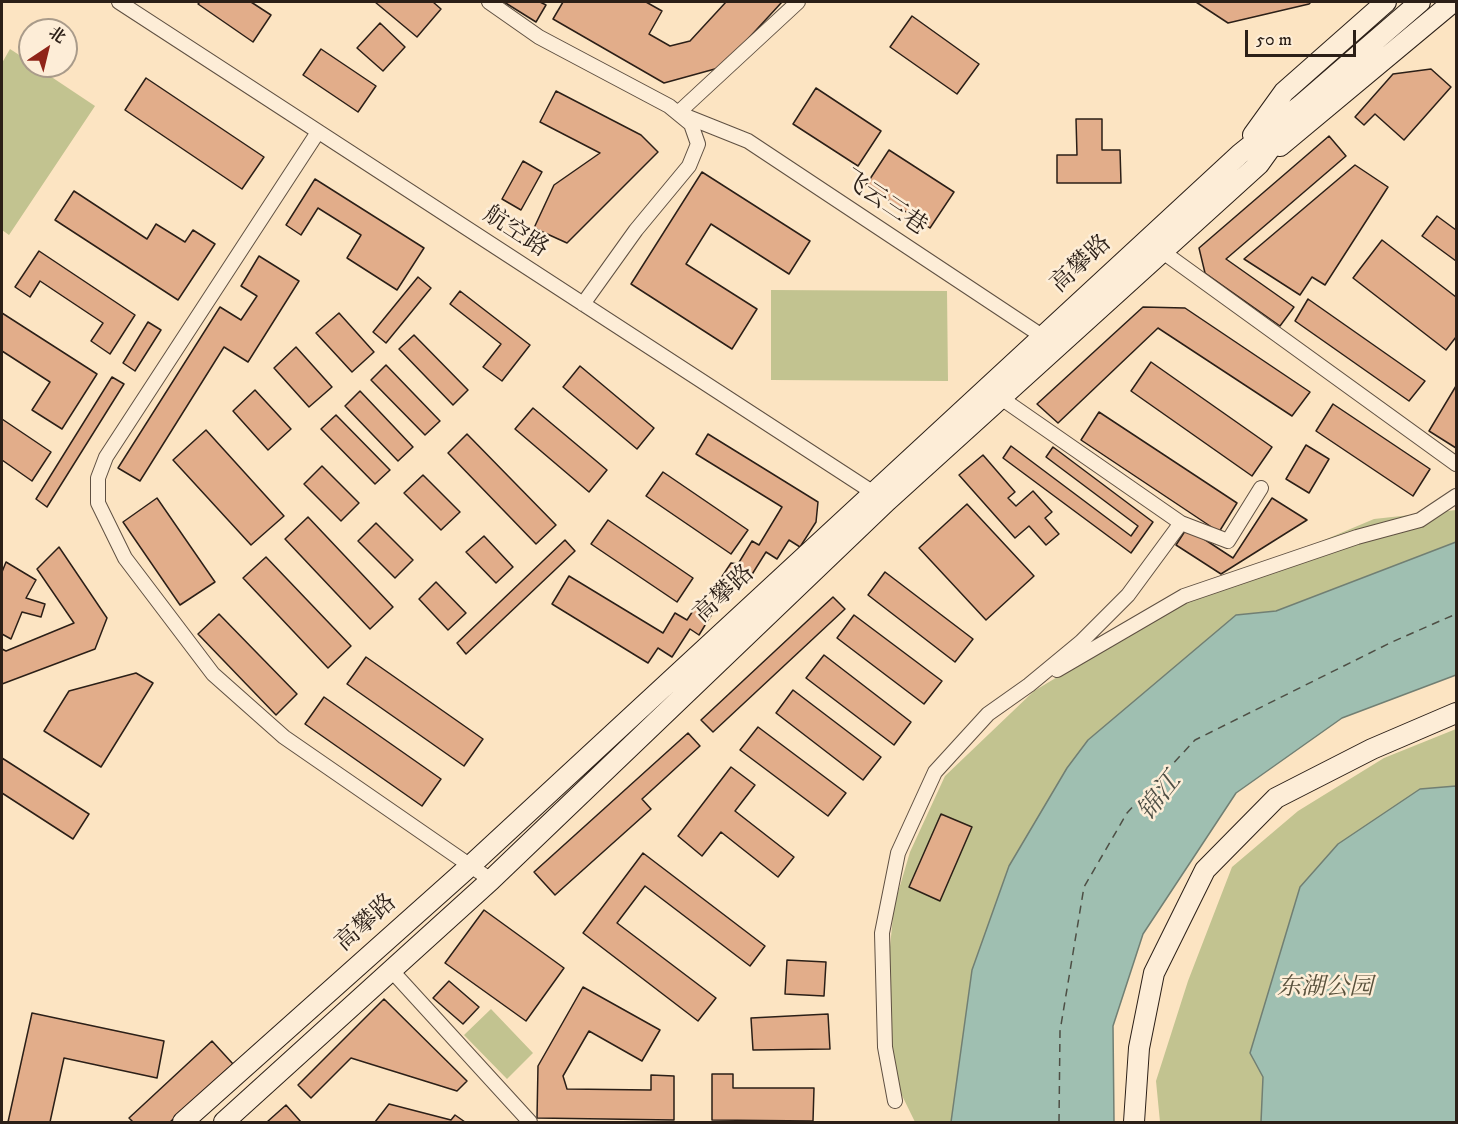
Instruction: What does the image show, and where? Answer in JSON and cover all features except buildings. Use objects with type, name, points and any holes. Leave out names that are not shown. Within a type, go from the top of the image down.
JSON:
[{"type":"main road","points":[[1240,154],[1284,92],[1386,2]]},
{"type":"main road","name":"高攀路","points":[[183,1122],[880,497],[1048,343],[1240,154],[1301,105],[1420,2]]},
{"type":"main road","points":[[1259,164],[1453,2]]},
{"type":"main road","name":"高攀路","points":[[224,1122],[491,880],[880,497],[1001,398],[1048,343],[1163,252],[1259,164],[1301,105]]},
{"type":"main road","points":[[1134,1122],[1139,1048],[1154,973],[1205,870],[1276,798],[1372,748],[1456,712]]},
{"type":"street","name":"航空路","points":[[119,2],[880,497]]},
{"type":"street","points":[[489,2],[539,37],[669,106],[690,124],[698,144],[688,166],[636,230],[583,303]]},
{"type":"street","points":[[678,113],[798,2]]},
{"type":"street","name":"飞云三巷","points":[[678,113],[748,141],[1048,343]]},
{"type":"street","points":[[318,132],[106,457],[98,478],[98,503],[125,558],[213,674],[284,737],[491,880]]},
{"type":"street","points":[[1163,252],[1456,464]]},
{"type":"street","points":[[1001,398],[1181,523],[1228,541],[1261,488]]},
{"type":"street","points":[[1029,685],[1184,596],[1357,537],[1420,520],[1456,496]]},
{"type":"street","points":[[896,1101],[885,1047],[882,933],[898,853],[935,772],[988,714],[1029,685],[1081,642],[1128,595],[1181,523]]},
{"type":"street","points":[[392,971],[530,1122]]},
{"type":"green space","points":[[10,49],[18,54],[18,78],[53,78],[95,106],[9,235],[2,230],[2,63]]},
{"type":"green space","points":[[771,290],[947,291],[948,381],[771,380]]},
{"type":"green space","points":[[1456,510],[1456,542],[1276,611],[1236,615],[972,970],[951,1122],[915,1122],[891,1073],[889,957],[894,906],[910,852],[945,776],[1034,691],[1194,595],[1374,519]]},
{"type":"green space","name":"东湖公园","points":[[1456,729],[1456,1122],[1160,1122],[1156,1081],[1188,981],[1232,867],[1298,811],[1384,758]]},
{"type":"green space","points":[[491,1009],[533,1053],[507,1079],[464,1035]]},
{"type":"water","name":"锦江","points":[[1456,542],[1456,675],[1342,718],[1236,793],[1143,934],[1113,1026],[1114,1122],[951,1122],[972,970],[1009,866],[1067,768],[1088,740],[1236,615],[1276,611]]},
{"type":"water","name":"东湖公园","points":[[1456,786],[1456,1122],[1261,1122],[1263,1077],[1250,1053],[1300,887],[1338,844],[1420,789]]},
{"type":"ferry route","points":[[1059,1122],[1060,1031],[1084,887],[1127,813],[1195,740],[1392,642],[1456,614]]}]
